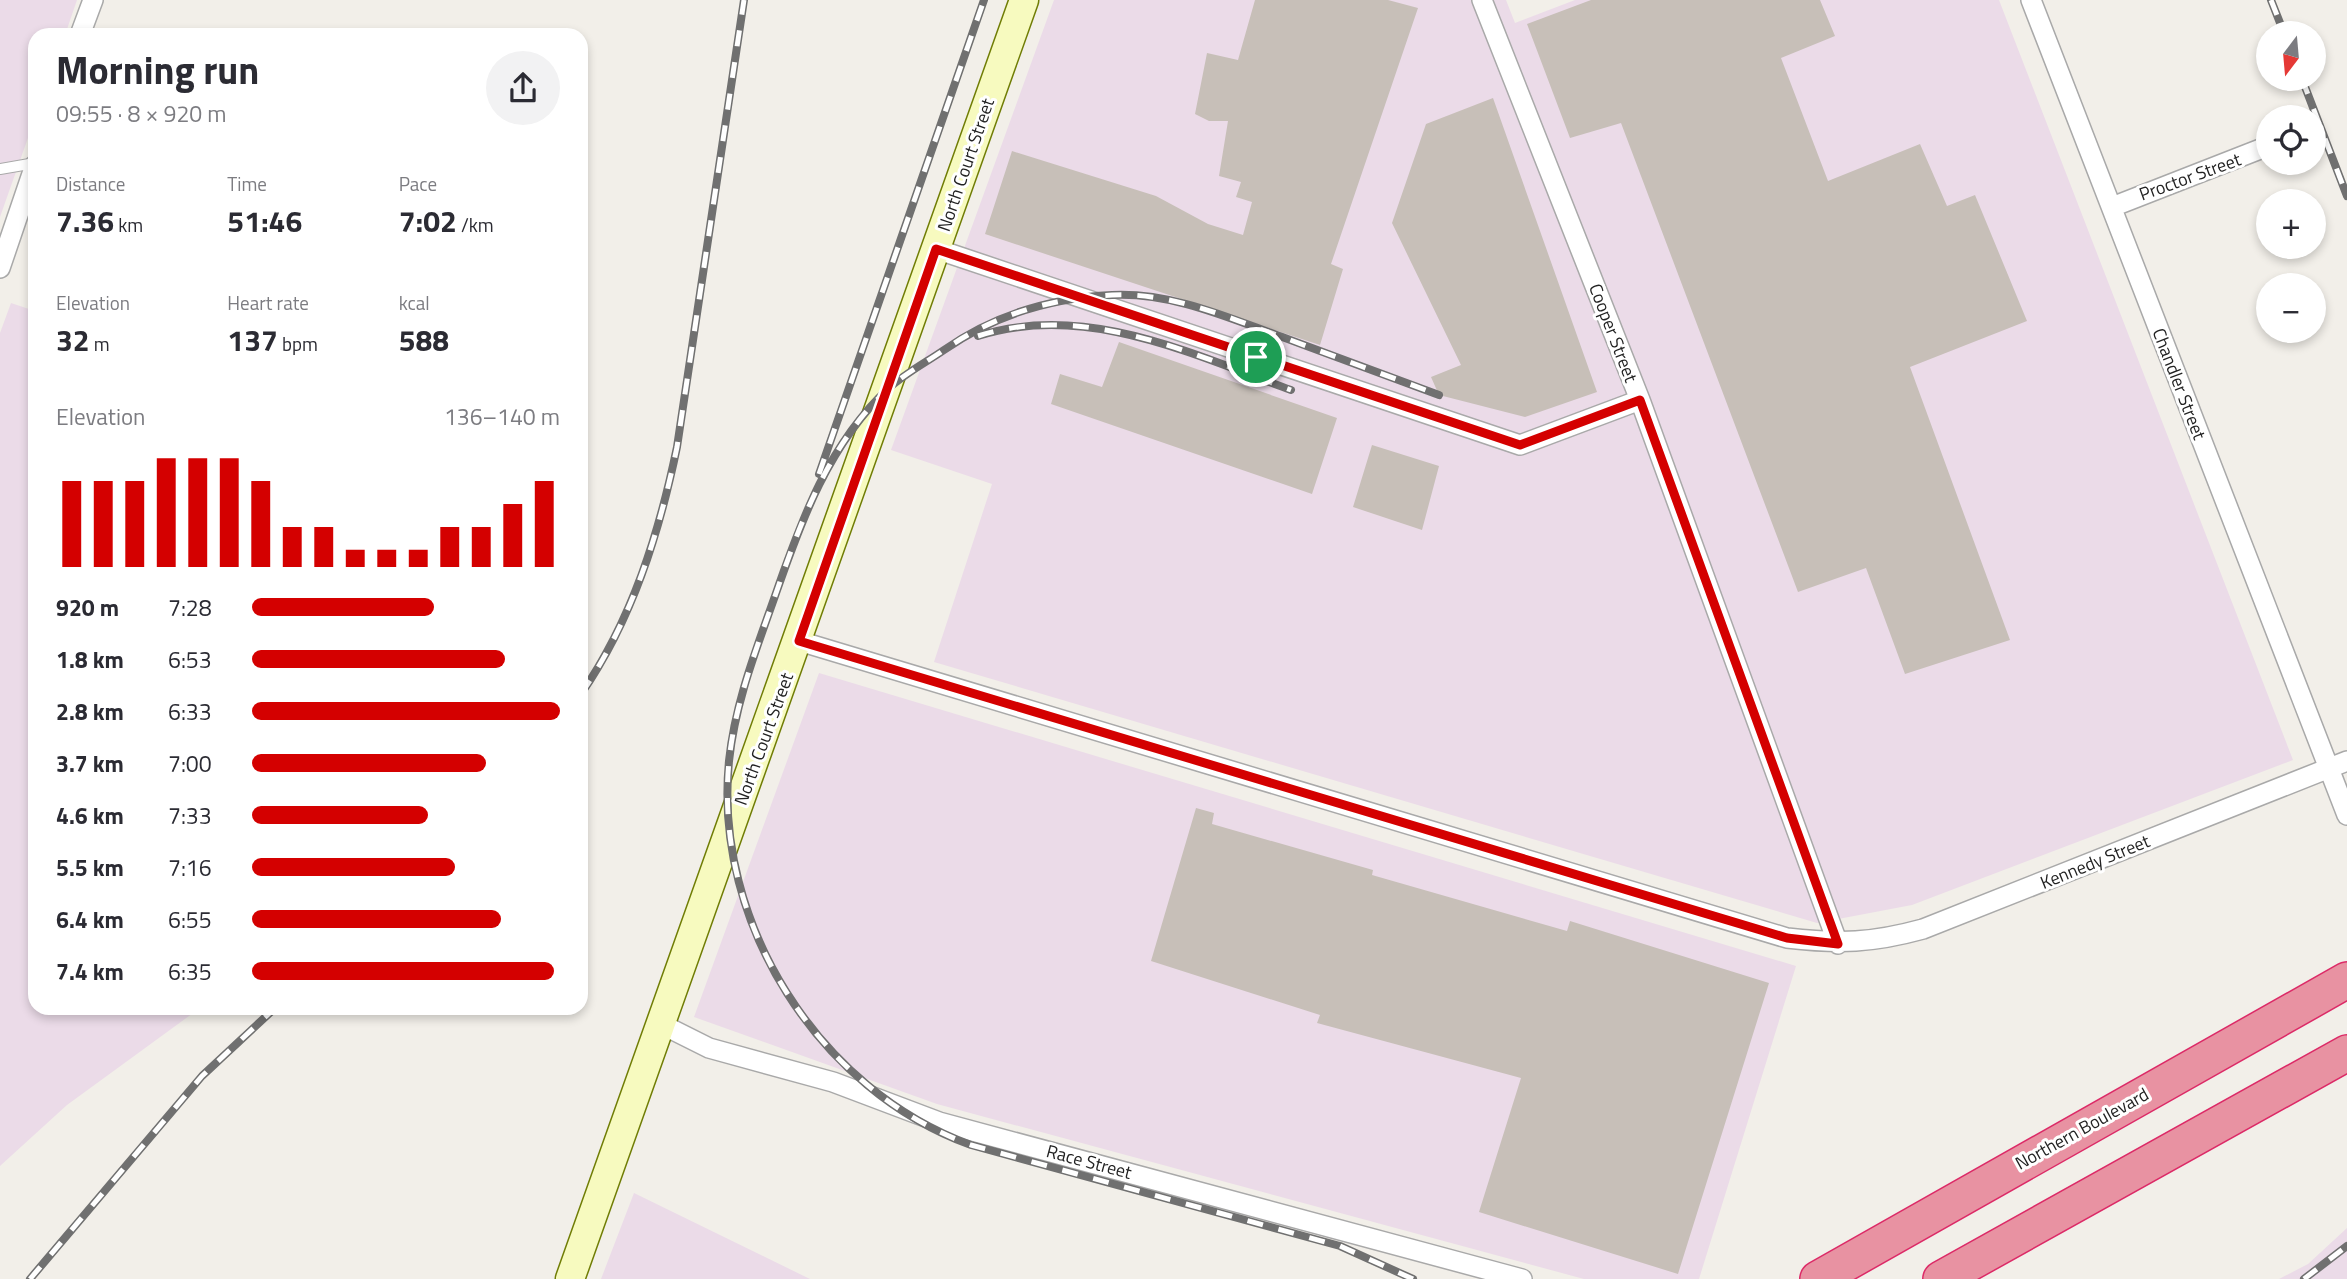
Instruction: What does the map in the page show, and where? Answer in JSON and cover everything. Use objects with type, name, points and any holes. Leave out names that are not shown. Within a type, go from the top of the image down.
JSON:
[{"type":"highway","name":"Northern Boulevard","points":[[1818,1279],[2347,980]]},
{"type":"highway","points":[[1941,1279],[2347,1053]]},
{"type":"main road","name":"North Court Street","points":[[570,1279],[663,1025],[1024,0]]},
{"type":"street","points":[[83,28],[93,0]]},
{"type":"street","name":"Cooper Street","points":[[1482,0],[1640,400],[1838,944]]},
{"type":"street","name":"Chandler Street","points":[[2032,0],[2347,815]]},
{"type":"street","name":"Proctor Street","points":[[2112,207],[2256,151]]},
{"type":"street","points":[[0,268],[28,185]]},
{"type":"street","points":[[936,249],[1520,445],[1640,400]]},
{"type":"street","name":"Kennedy Street","points":[[799,641],[1787,938],[1838,944],[1895,937],[1923,929],[2347,761]]},
{"type":"street","name":"Race Street","points":[[663,1025],[709,1048],[833,1082],[939,1122],[1522,1279]]},
{"type":"lane","points":[[0,169],[28,165]]},
{"type":"shaded area","points":[[0,0],[77,0],[67,28],[28,28],[28,138],[0,217]]},
{"type":"shaded area","points":[[1054,0],[1506,0],[1515,23],[1575,0],[1999,0],[2293,760],[1912,905],[1817,923],[934,662],[992,484],[891,450]]},
{"type":"shaded area","points":[[11,303],[28,309],[28,1015],[190,1015],[67,1105],[0,1166],[0,333]]},
{"type":"shaded area","points":[[819,673],[1796,966],[1699,1279],[1584,1279],[937,1104],[694,1017]]},
{"type":"shaded area","points":[[634,1193],[810,1279],[601,1279]]},
{"type":"shaded area","points":[[2347,1228],[2347,1279],[2279,1279],[2308,1264]]},
{"type":"building","points":[[1255,0],[1388,0],[1418,8],[1331,264],[1343,269],[1320,345],[985,234],[1012,151],[1156,196],[1208,224],[1243,235],[1252,202],[1236,197],[1241,182],[1219,176],[1228,121],[1209,121],[1195,114],[1207,53],[1238,60]]},
{"type":"building","points":[[1591,0],[1820,0],[1835,36],[1781,58],[1828,181],[1920,144],[1947,206],[1975,195],[2027,321],[1910,367],[2010,640],[1905,674],[1866,568],[1798,592],[1621,123],[1570,138],[1527,24]]},
{"type":"building","points":[[1493,98],[1597,392],[1525,417],[1439,395],[1431,377],[1461,365],[1392,223],[1426,124]]},
{"type":"building","points":[[1119,342],[1337,418],[1312,494],[1051,404],[1060,374],[1102,387]]},
{"type":"building","points":[[1372,445],[1439,466],[1422,530],[1353,507]]},
{"type":"building","points":[[1196,808],[1214,813],[1212,824],[1373,870],[1372,875],[1567,931],[1570,921],[1769,983],[1678,1274],[1479,1212],[1521,1078],[1317,1023],[1320,1015],[1151,961]]},
{"type":"railway","points":[[588,683],[629,606],[652,544],[670,480],[744,0]]},
{"type":"railway","points":[[819,474],[984,0]]},
{"type":"railway","points":[[2271,0],[2279,21]]},
{"type":"railway","points":[[2307,91],[2347,196]]},
{"type":"railway","points":[[1413,1279],[1340,1246],[971,1145],[916,1119],[867,1085],[823,1042],[787,993],[758,939],[739,882],[729,822],[729,761],[741,698],[761,636],[807,512],[833,458],[868,410],[889,388],[983,327],[1024,310],[1067,300],[1112,295],[1156,298],[1221,315],[1439,395]]},
{"type":"railway","points":[[978,336],[1018,327],[1058,325],[1098,329],[1177,348],[1291,390]]},
{"type":"railway","points":[[30,1279],[202,1076],[267,1015]]},
{"type":"railway","points":[[2304,1279],[2347,1246]]},
{"type":"route","points":[[936,249],[1256,357],[1520,445],[1640,400],[1838,944],[1787,938],[799,641],[936,249]]}]
